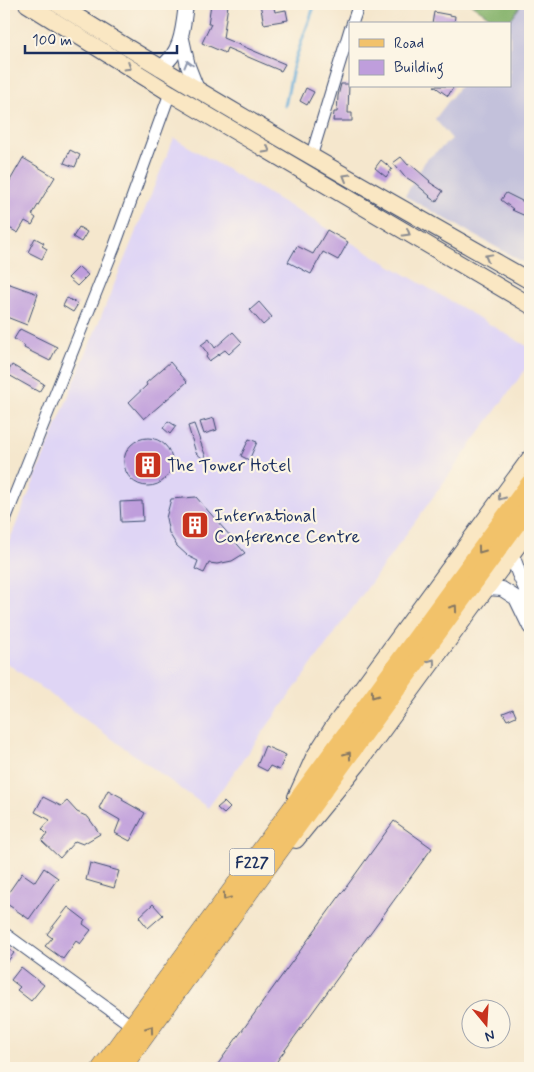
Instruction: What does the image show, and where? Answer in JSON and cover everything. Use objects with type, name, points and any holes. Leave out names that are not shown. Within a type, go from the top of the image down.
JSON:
[{"type":"main road","points":[[27,4],[170,94],[528,306]]},
{"type":"main road","points":[[57,4],[160,68],[311,157],[530,281]]},
{"type":"main road","points":[[290,810],[314,757],[333,727],[530,458]]},
{"type":"main road","name":"F227","points":[[122,1068],[260,877],[530,483]]},
{"type":"main road","name":"F227","points":[[101,1068],[290,810],[530,504]]},
{"type":"main road","points":[[260,877],[278,863],[358,764],[530,528]]},
{"type":"street","points":[[186,4],[182,39],[188,66],[197,89]]},
{"type":"street","points":[[353,22],[359,4]]},
{"type":"street","points":[[311,157],[349,32]]},
{"type":"street","points":[[160,68],[168,62],[182,39]]},
{"type":"street","points":[[4,522],[115,245],[170,94]]},
{"type":"street","points":[[512,555],[530,598]]},
{"type":"street","points":[[486,588],[502,589],[516,598],[530,627]]},
{"type":"street","points":[[4,932],[132,1026]]},
{"type":"shaded area","points":[[522,4],[530,4],[530,266],[405,196],[426,160],[452,139],[435,119],[458,88],[512,88],[512,22],[508,22]]},
{"type":"shaded area","points":[[174,138],[530,348],[530,363],[208,808],[4,661],[4,554]]},
{"type":"green space","points":[[471,4],[522,4],[508,22],[497,22]]},
{"type":"building","points":[[211,4],[228,5],[223,38],[285,64],[281,71],[227,48],[225,53],[202,43],[211,24],[208,24]]},
{"type":"building","points":[[260,4],[273,4],[275,12],[286,10],[288,20],[264,24]]},
{"type":"building","points":[[434,12],[455,16],[454,22],[432,22]]},
{"type":"building","points":[[341,84],[349,84],[348,113],[352,113],[352,121],[333,121],[334,112],[337,112]]},
{"type":"building","points":[[306,88],[314,92],[307,105],[300,101]]},
{"type":"building","points":[[437,88],[453,88],[448,96]]},
{"type":"building","points":[[70,150],[80,155],[75,167],[64,163]]},
{"type":"building","points":[[401,157],[429,182],[443,191],[436,202],[415,183],[404,176],[393,163]]},
{"type":"building","points":[[23,158],[55,177],[32,215],[36,218],[32,225],[25,221],[18,233],[4,225],[4,191]]},
{"type":"building","points":[[381,160],[392,169],[386,177],[375,168]]},
{"type":"building","points":[[506,193],[530,205],[530,218],[512,210],[501,200]]},
{"type":"building","points":[[79,227],[87,232],[81,242],[73,237]]},
{"type":"building","points":[[327,230],[348,242],[338,260],[323,252],[311,274],[288,262],[297,246],[313,254]]},
{"type":"building","points":[[35,238],[44,243],[42,246],[47,249],[42,259],[28,252]]},
{"type":"building","points":[[79,267],[88,275],[77,286],[68,278]]},
{"type":"building","points":[[7,283],[38,294],[27,325],[4,316],[4,286],[6,287]]},
{"type":"building","points":[[67,298],[78,304],[73,312],[63,306]]},
{"type":"building","points":[[259,302],[272,317],[263,325],[250,310]]},
{"type":"building","points":[[20,329],[57,347],[50,361],[24,348],[25,346],[14,339]]},
{"type":"building","points":[[233,332],[242,342],[229,354],[225,350],[209,361],[206,357],[208,354],[201,345],[209,339],[215,348]]},
{"type":"building","points":[[170,362],[187,382],[144,419],[129,402],[147,385],[146,383]]},
{"type":"building","points":[[12,365],[44,384],[39,392],[7,374]]},
{"type":"building","points":[[214,418],[217,430],[204,434],[200,422]]},
{"type":"building","points":[[168,421],[176,426],[170,434],[163,428]]},
{"type":"building","points":[[194,424],[208,463],[196,453],[188,426]]},
{"type":"building","name":"The Tower Hotel","points":[[148,438],[157,440],[165,445],[170,453],[172,462],[170,471],[165,479],[157,484],[148,486],[139,484],[131,479],[126,471],[124,462],[126,453],[131,445],[139,440]]},
{"type":"building","points":[[249,439],[257,442],[249,460],[241,456]]},
{"type":"building","name":"International Conference Centre","points":[[196,497],[245,553],[232,561],[217,564],[209,563],[204,573],[195,569],[198,561],[188,556],[177,546],[169,533],[166,518],[171,499]]},
{"type":"building","points":[[142,501],[143,521],[121,522],[120,502]]},
{"type":"building","points":[[513,709],[516,716],[507,720],[503,713]]},
{"type":"building","points":[[265,746],[286,755],[279,770],[270,766],[267,771],[257,766]]},
{"type":"building","points":[[108,790],[145,813],[130,841],[115,833],[120,820],[99,808]]},
{"type":"building","points":[[43,797],[61,806],[67,801],[77,812],[88,817],[100,834],[83,844],[75,841],[60,858],[42,841],[47,834],[42,829],[50,820],[35,812]]},
{"type":"building","points":[[224,802],[230,808],[224,814],[217,808]]},
{"type":"building","points":[[394,821],[432,848],[272,1068],[215,1068]]},
{"type":"building","points":[[90,863],[119,871],[114,888],[86,880]]},
{"type":"building","points":[[44,868],[58,878],[29,919],[4,902],[4,899],[22,873],[35,882]]},
{"type":"building","points":[[153,904],[163,915],[148,928],[139,917]]},
{"type":"building","points":[[68,907],[85,920],[83,924],[91,930],[80,944],[76,941],[63,959],[45,946],[52,938],[47,934]]},
{"type":"building","points":[[4,945],[14,953],[4,966]]},
{"type":"building","points":[[21,967],[44,985],[31,1001],[17,990],[20,987],[11,980]]},
{"type":"waterway","points":[[285,106],[294,63],[315,4]]},
{"type":"place","name":"The Tower Hotel","points":[[148,465]]},
{"type":"place","name":"International Conference Centre","points":[[195,525]]}]
